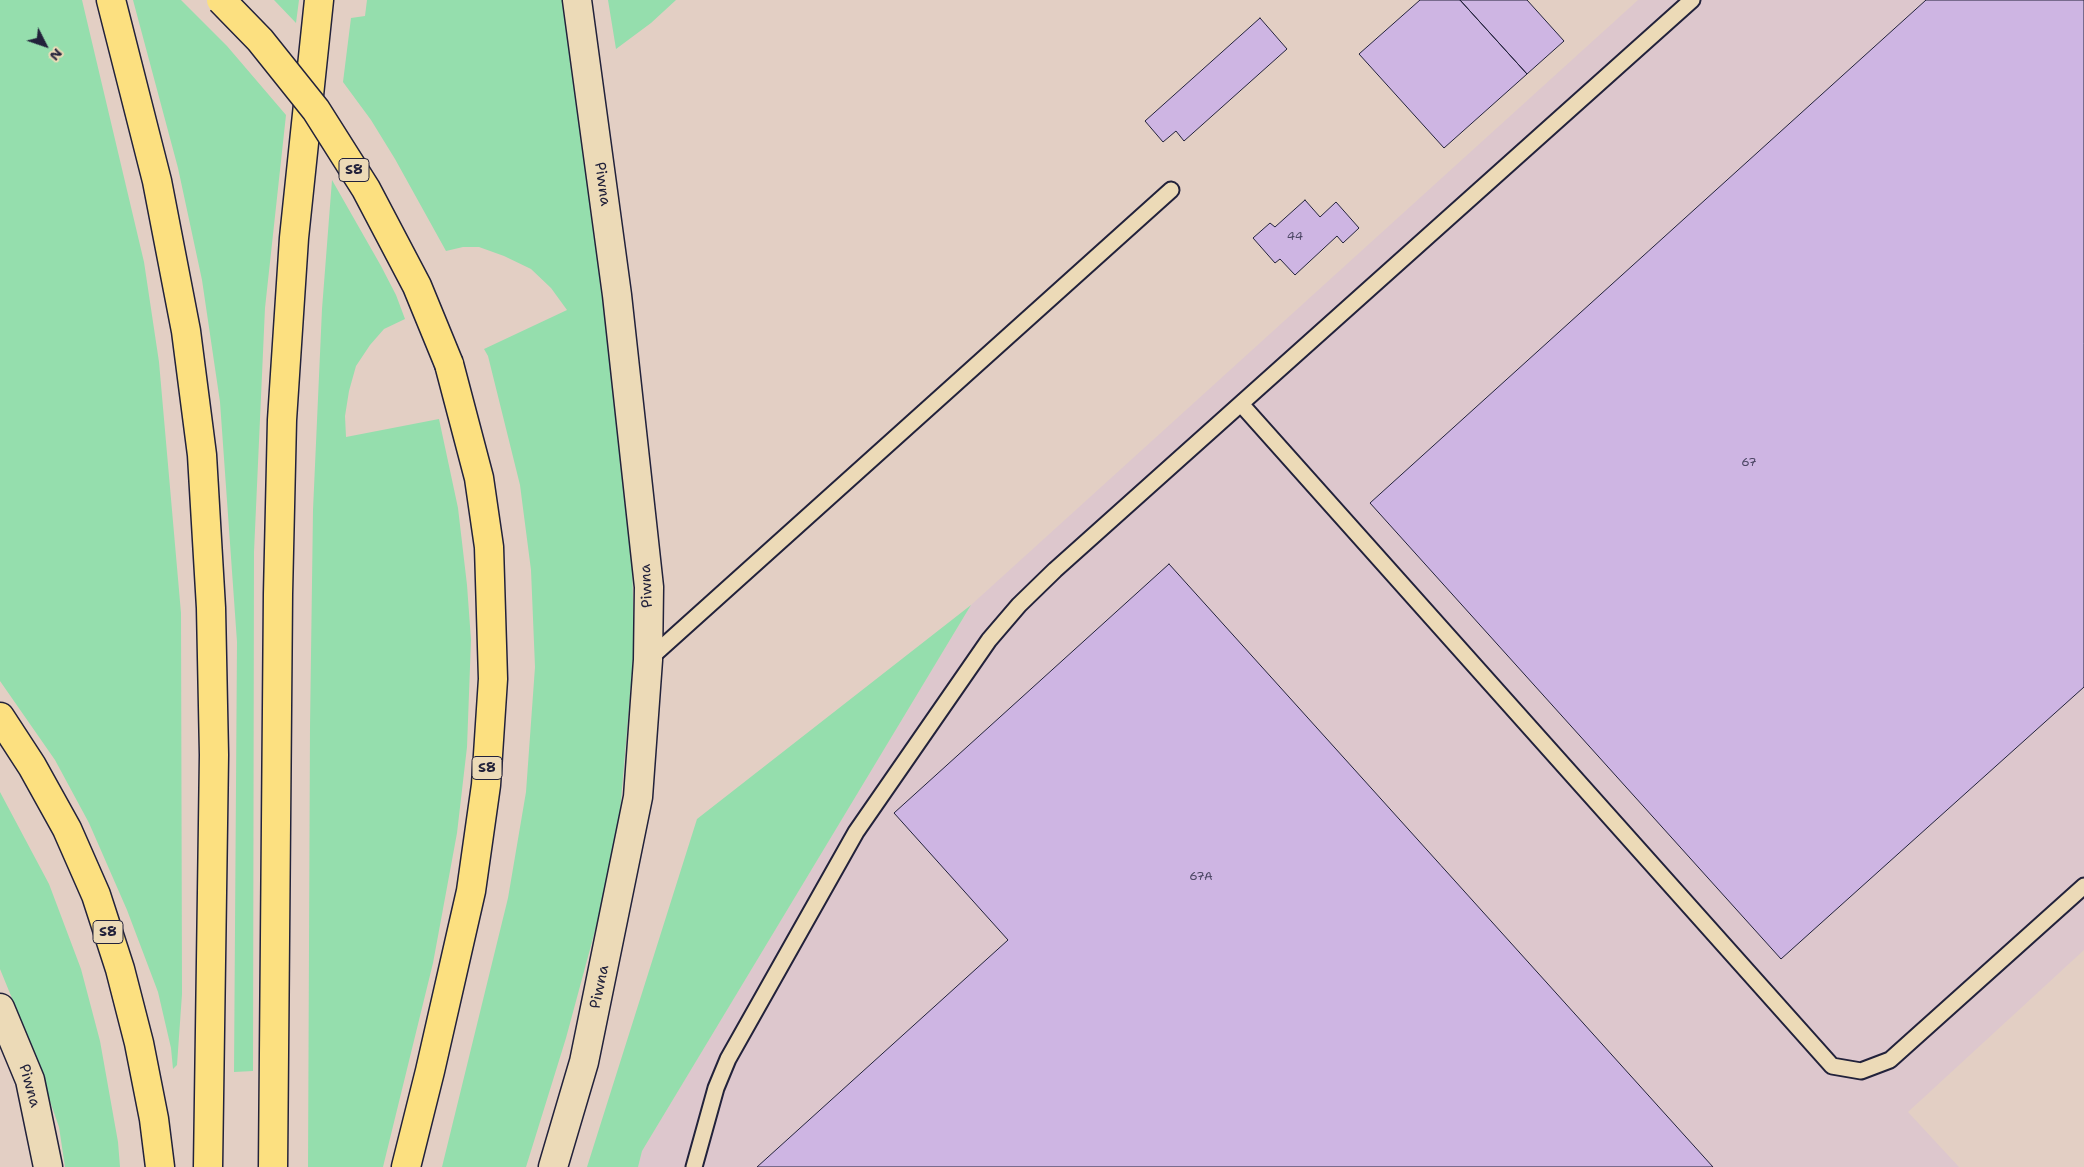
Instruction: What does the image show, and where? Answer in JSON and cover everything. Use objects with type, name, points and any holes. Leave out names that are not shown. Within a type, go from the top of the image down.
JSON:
[{"type":"highway","points":[[111,0],[158,190],[186,331],[202,456],[211,608],[214,755],[208,1167]]},
{"type":"highway","name":"S8","points":[[221,0],[260,40],[316,110],[366,189],[417,286],[449,364],[479,478],[489,547],[494,679],[486,785],[471,891],[406,1167]]},
{"type":"highway","points":[[273,1167],[278,614],[282,420],[294,238],[319,0]]},
{"type":"highway","name":"S8","points":[[0,718],[32,766],[66,829],[96,895],[120,969],[139,1043],[154,1119],[160,1167]]},
{"type":"street","name":"Piwna","points":[[553,1167],[584,1062],[638,798],[648,660],[648,578],[616,295],[576,0]]},
{"type":"street","name":"Piwna","points":[[0,1008],[30,1080],[48,1167]]},
{"type":"lane","points":[[694,1167],[716,1088],[728,1059],[856,832],[989,640],[1019,605],[1055,570],[1692,0]]},
{"type":"lane","points":[[648,660],[1171,190]]},
{"type":"lane","points":[[1241,404],[1832,1066],[1862,1071],[1890,1060],[2084,886]]},
{"type":"shaded area","points":[[1638,0],[2084,0],[2084,950],[1908,1112],[1959,1167],[638,1167],[642,1151],[971,605]]},
{"type":"green space","points":[[0,0],[82,0],[144,262],[159,362],[181,613],[182,994],[177,1065],[173,1069],[171,1048],[158,992],[127,910],[89,823],[55,760],[0,681]]},
{"type":"green space","points":[[133,0],[181,0],[227,46],[286,115],[265,308],[254,552],[253,1071],[234,1072],[237,642],[220,402],[202,280],[178,168]]},
{"type":"green space","points":[[274,0],[299,0],[296,23]]},
{"type":"green space","points":[[367,0],[565,0],[603,290],[632,552],[634,649],[618,836],[566,1038],[526,1167],[442,1167],[508,898],[526,792],[535,667],[531,570],[520,485],[488,356],[484,349],[567,310],[551,288],[531,269],[479,247],[463,247],[446,251],[395,159],[371,120],[343,82],[351,18],[365,16]]},
{"type":"green space","points":[[608,0],[676,0],[651,23],[616,49]]},
{"type":"green space","points":[[332,180],[381,266],[396,295],[405,319],[384,329],[370,345],[356,366],[345,416],[346,437],[439,419],[458,508],[471,640],[467,747],[457,833],[433,963],[383,1167],[308,1167],[313,510],[322,309]]},
{"type":"green space","points":[[971,605],[642,1151],[638,1167],[587,1167],[697,819]]},
{"type":"green space","points":[[0,792],[49,884],[81,969],[100,1041],[118,1142],[120,1167],[65,1167],[59,1127],[27,1035],[0,969]]},
{"type":"building","points":[[1420,0],[1460,0],[1527,74],[1444,148],[1359,54]]},
{"type":"building","points":[[1460,0],[1527,0],[1564,41],[1527,74]]},
{"type":"building","points":[[1926,0],[2084,0],[2084,687],[1781,959],[1370,503]]},
{"type":"building","points":[[1260,18],[1287,49],[1184,141],[1176,131],[1163,142],[1145,121]]},
{"type":"building","points":[[1305,200],[1320,217],[1336,202],[1359,228],[1343,243],[1337,236],[1295,275],[1280,259],[1275,263],[1253,238],[1270,223],[1275,227]]},
{"type":"building","points":[[1169,564],[1713,1167],[757,1167],[1008,940],[894,813]]}]
